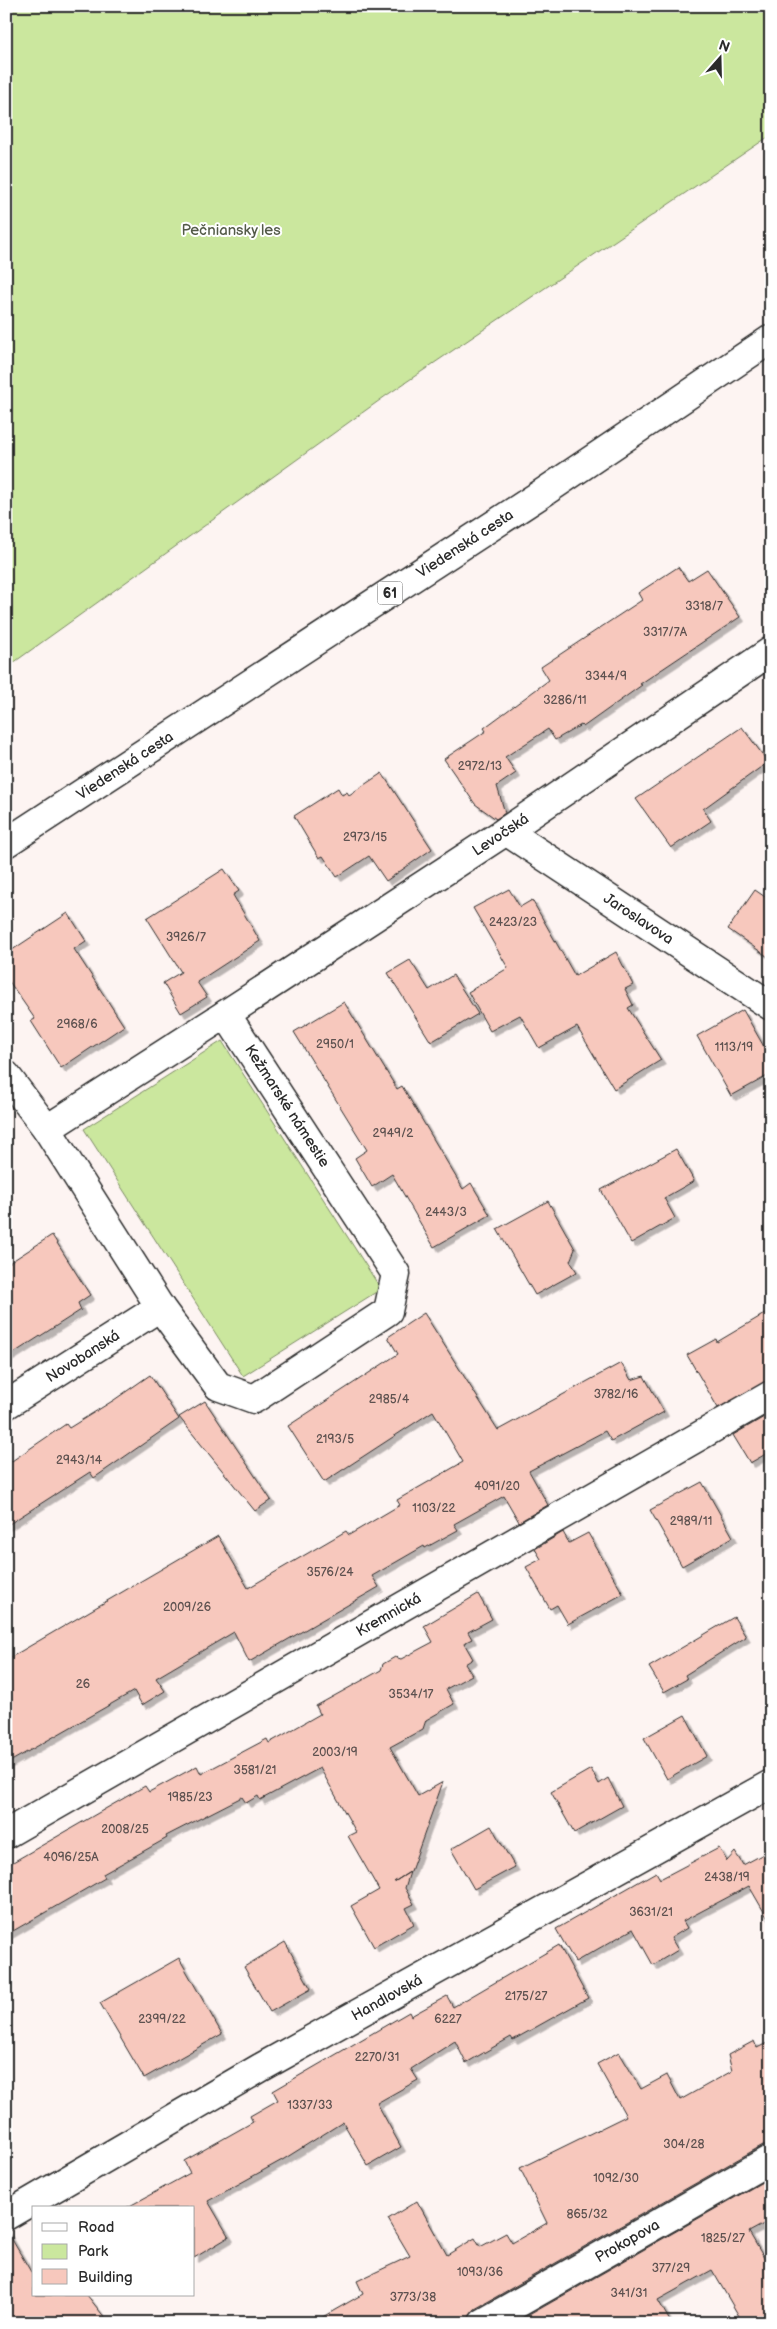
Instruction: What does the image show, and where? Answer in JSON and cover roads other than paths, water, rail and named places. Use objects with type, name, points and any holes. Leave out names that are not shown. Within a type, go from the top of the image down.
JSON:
[{"type":"street","name":"Viedenská cesta","points":[[6,843],[536,497],[771,339]]},
{"type":"street","name":"Levočská","points":[[226,1014],[506,831],[771,651]]},
{"type":"street","name":"Jaroslavova","points":[[506,831],[771,1006]]},
{"type":"street","points":[[47,1128],[226,1014]]},
{"type":"street","name":"Kežmarské námestie","points":[[6,1075],[47,1128],[160,1307],[218,1386],[254,1399],[388,1311],[396,1274],[226,1014]]},
{"type":"street","name":"Novobanská","points":[[6,1405],[160,1307]]},
{"type":"street","name":"Kremnická","points":[[6,1834],[771,1395]]},
{"type":"street","name":"Handlovská","points":[[6,2216],[260,2068],[771,1784]]},
{"type":"street","name":"Prokopova","points":[[484,2323],[771,2159]]},
{"type":"park label","name":"Pečniansky les","points":[[231,230]]}]
